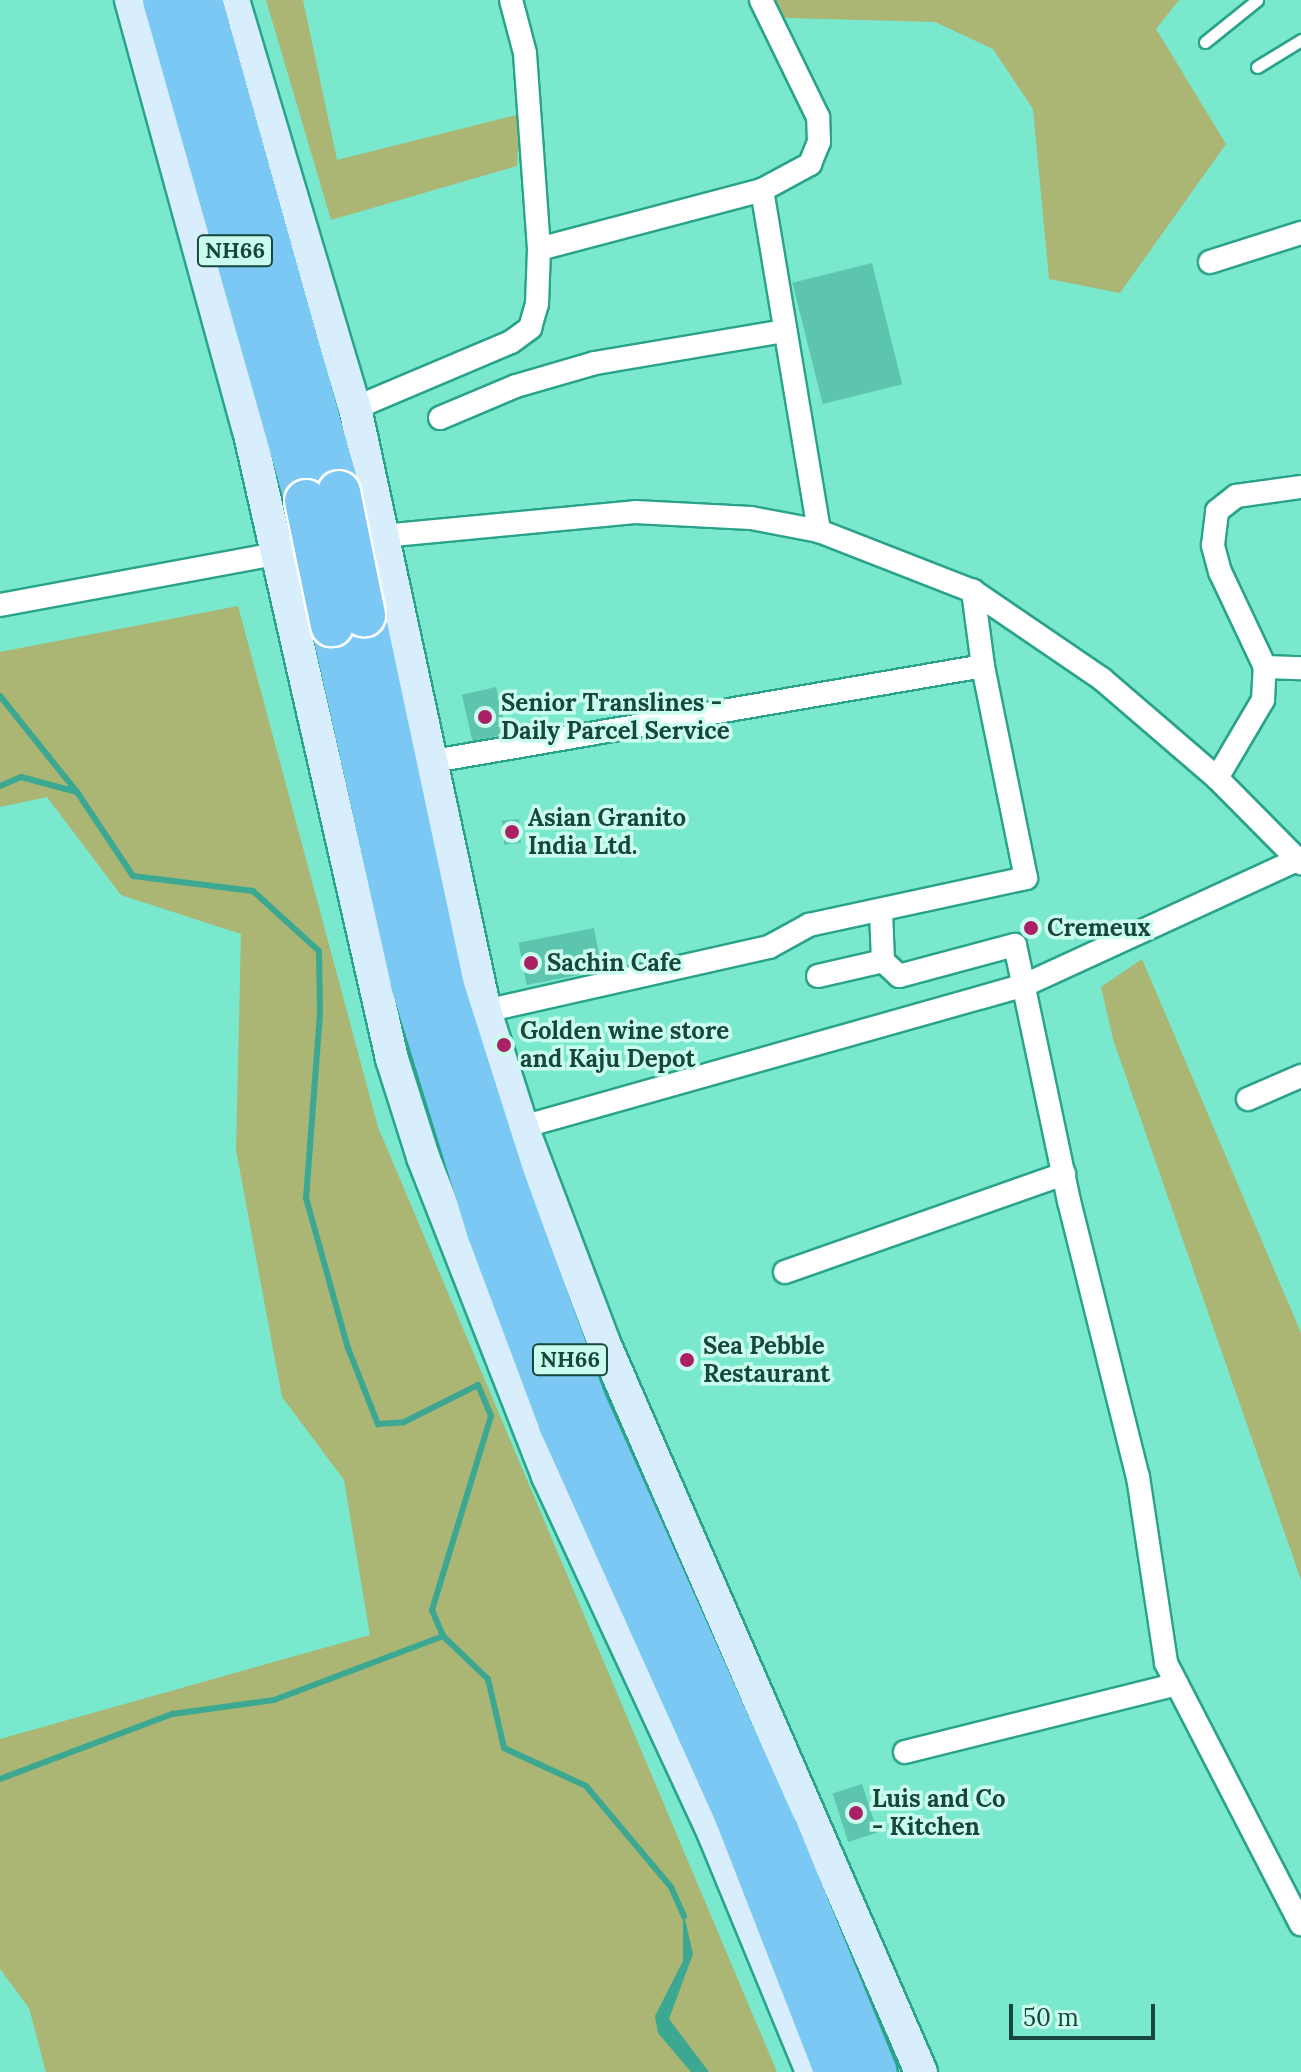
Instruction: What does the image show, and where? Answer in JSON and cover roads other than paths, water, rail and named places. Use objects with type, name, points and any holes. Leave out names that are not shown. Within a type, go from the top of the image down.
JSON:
[{"type":"highway","name":"NH66","points":[[164,0],[323,497]]},
{"type":"highway","name":"NH66","points":[[201,0],[323,497],[348,620],[412,984],[488,1231],[560,1424],[736,1816],[836,2072]]},
{"type":"highway","name":"NH66","points":[[348,620],[443,987],[505,1182],[586,1404],[777,1830],[876,2072]]},
{"type":"street","points":[[131,0],[249,430],[392,1059],[423,1157],[548,1476],[714,1834],[812,2072]]},
{"type":"street","points":[[233,0],[355,408],[379,535],[485,1011],[522,1127],[604,1343],[921,2072]]},
{"type":"street","points":[[355,408],[511,342],[530,328],[537,304],[539,249],[525,53],[511,0]]},
{"type":"street","points":[[539,249],[762,190],[810,164],[819,142],[818,117],[761,0]]},
{"type":"street","points":[[762,190],[819,531]]},
{"type":"street","points":[[1210,262],[1301,233]]},
{"type":"street","points":[[440,418],[516,386],[595,363],[785,331]]},
{"type":"street","points":[[1217,778],[1263,700],[1265,667],[1220,572],[1213,545],[1217,511],[1236,496],[1301,487]]},
{"type":"street","points":[[0,605],[379,535],[635,512],[751,518],[819,531],[973,591],[1102,679],[1217,778],[1299,861],[1025,985],[522,1127]]},
{"type":"street","points":[[485,1011],[769,947],[809,925],[881,912],[1026,878],[983,666],[973,591]]},
{"type":"street","points":[[428,762],[983,666]]},
{"type":"street","points":[[1265,667],[1301,668]]},
{"type":"street","points":[[881,912],[883,961],[899,976],[1015,945],[1064,1174],[1138,1477],[1166,1663],[1301,1924]]},
{"type":"street","points":[[818,976],[883,961]]},
{"type":"street","points":[[1248,1099],[1301,1076]]},
{"type":"street","points":[[785,1272],[1064,1174]]},
{"type":"street","points":[[905,1752],[1177,1684]]},
{"type":"lane","points":[[1205,42],[1257,0]]},
{"type":"lane","points":[[1257,67],[1301,40]]},
{"type":"water","points":[[683,1910],[693,1954],[669,2019],[709,2072],[691,2072],[658,2033],[655,2016],[683,1961]]},
{"type":"waterway","points":[[0,696],[77,792],[133,876],[253,891],[319,951],[320,1013],[306,1198],[348,1348],[378,1424],[404,1422],[478,1385],[491,1416],[432,1610],[443,1636],[488,1679],[504,1748],[586,1786],[671,1887],[684,1916]]},
{"type":"waterway","points":[[0,786],[21,777],[77,792]]},
{"type":"waterway","points":[[0,1779],[172,1714],[274,1700],[443,1636]]},
{"type":"place","name":"Senior Translines - Daily Parcel Service","points":[[485,717]]},
{"type":"place","name":"Asian Granito India Ltd.","points":[[512,832]]},
{"type":"place","name":"Cremeux","points":[[1031,928]]},
{"type":"place","name":"Sachin Cafe","points":[[531,963]]},
{"type":"place","name":"Golden wine store and Kaju Depot","points":[[504,1045]]},
{"type":"place","name":"Sea Pebble Restaurant","points":[[687,1360]]},
{"type":"place","name":"Luis and Co - Kitchen","points":[[856,1813]]}]
